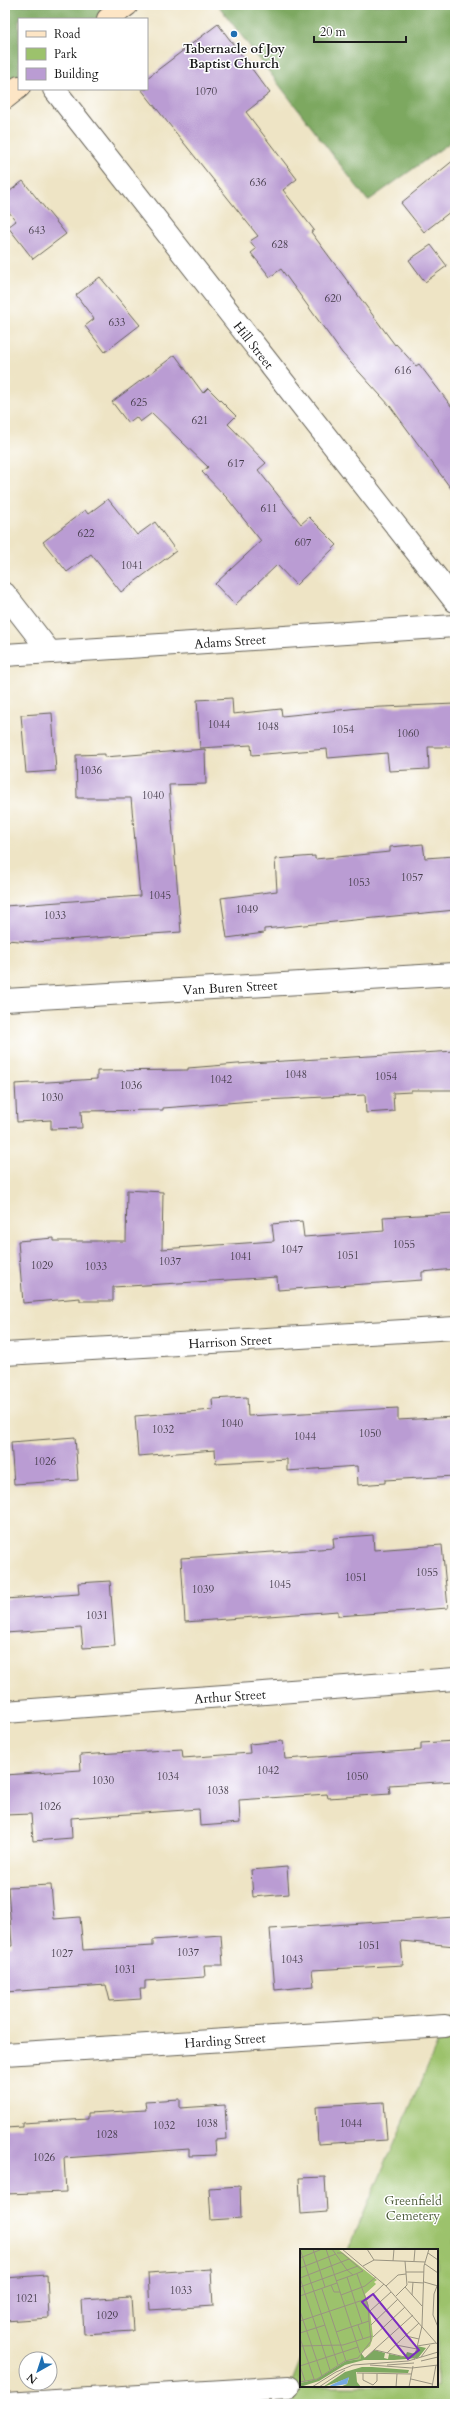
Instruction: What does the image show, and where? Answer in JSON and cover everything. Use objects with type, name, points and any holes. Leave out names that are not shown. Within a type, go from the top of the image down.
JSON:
[{"type":"main road","points":[[109,18],[127,5]]},
{"type":"main road","points":[[5,98],[18,88]]},
{"type":"street","name":"Hill Street","points":[[55,90],[455,601]]},
{"type":"street","points":[[5,594],[50,652]]},
{"type":"street","name":"Adams Street","points":[[5,655],[455,626]]},
{"type":"street","name":"Van Buren Street","points":[[5,1000],[455,974]]},
{"type":"street","name":"Harrison Street","points":[[5,1354],[455,1328]]},
{"type":"street","name":"Arthur Street","points":[[5,1712],[455,1679]]},
{"type":"street","name":"Harding Street","points":[[5,2054],[445,2026]]},
{"type":"street","points":[[5,2404],[289,2386]]},
{"type":"green space","points":[[5,5],[127,5],[109,18],[18,18],[18,88],[5,98]]},
{"type":"green space","points":[[218,5],[455,5],[455,139],[368,201]]},
{"type":"green space","name":"Greenfield Cemetery","points":[[455,2013],[455,2404],[283,2404],[300,2362],[300,2387],[438,2387],[438,2249],[348,2249],[445,2026]]},
{"type":"building","points":[[218,24],[270,93],[246,112],[297,179],[283,190],[314,230],[311,232],[395,345],[396,344],[416,366],[419,364],[455,411],[455,494],[390,406],[342,353],[281,269],[270,277],[251,253],[256,249],[250,241],[258,236],[142,90],[148,90],[148,77]]},
{"type":"building","points":[[455,159],[455,208],[424,232],[401,203]]},
{"type":"building","points":[[23,181],[66,234],[33,259],[8,227],[16,221],[5,207],[5,195]]},
{"type":"building","points":[[431,245],[447,266],[425,282],[409,260]]},
{"type":"building","points":[[100,277],[140,325],[105,352],[85,326],[94,319],[76,295]]},
{"type":"building","points":[[175,355],[203,393],[208,388],[236,416],[228,424],[266,463],[258,470],[301,524],[309,517],[337,545],[296,585],[277,565],[235,605],[215,584],[261,541],[227,498],[202,472],[208,467],[152,413],[140,422],[136,417],[128,423],[112,402]]},
{"type":"building","points":[[108,499],[137,535],[155,522],[176,551],[121,592],[91,554],[67,572],[43,542],[85,510],[88,514]]},
{"type":"building","points":[[232,698],[233,714],[281,709],[282,716],[359,708],[455,704],[455,747],[428,747],[429,769],[389,771],[387,753],[328,758],[327,749],[252,755],[251,745],[200,748],[197,700]]},
{"type":"building","points":[[52,713],[56,771],[26,773],[21,715]]},
{"type":"building","points":[[205,749],[206,784],[169,785],[181,932],[35,942],[5,940],[5,906],[140,896],[131,798],[77,798],[76,755],[105,754],[105,757]]},
{"type":"building","points":[[423,844],[425,858],[455,856],[455,910],[264,929],[264,933],[227,938],[221,898],[277,891],[275,859],[315,856],[315,859],[390,852],[390,847]]},
{"type":"building","points":[[455,1051],[455,1090],[411,1090],[411,1092],[393,1093],[394,1111],[366,1113],[365,1095],[265,1100],[163,1108],[163,1110],[81,1111],[82,1128],[51,1129],[51,1120],[17,1122],[15,1084],[97,1079],[97,1071],[188,1070],[188,1068],[250,1063]]},
{"type":"building","points":[[127,1190],[163,1192],[162,1249],[274,1241],[272,1224],[302,1221],[304,1237],[384,1231],[383,1217],[455,1213],[455,1269],[422,1272],[422,1280],[278,1290],[277,1277],[113,1287],[113,1301],[80,1301],[80,1298],[23,1303],[18,1241],[54,1238],[54,1241],[126,1241]]},
{"type":"building","points":[[247,1397],[248,1416],[398,1408],[398,1420],[455,1417],[455,1476],[385,1480],[385,1483],[358,1485],[357,1466],[287,1471],[287,1459],[216,1463],[215,1450],[138,1456],[135,1416],[213,1410],[212,1399]]},
{"type":"building","points":[[75,1437],[78,1480],[14,1484],[11,1442]]},
{"type":"building","points":[[373,1535],[374,1550],[442,1545],[448,1608],[338,1616],[338,1611],[185,1622],[181,1558],[334,1548],[333,1538]]},
{"type":"building","points":[[110,1581],[115,1646],[83,1648],[81,1628],[5,1633],[5,1599],[79,1594],[78,1583]]},
{"type":"building","points":[[283,1741],[285,1759],[421,1750],[421,1743],[455,1741],[455,1781],[389,1785],[390,1794],[328,1798],[327,1794],[239,1800],[240,1823],[200,1826],[199,1809],[71,1818],[72,1838],[33,1841],[31,1814],[5,1815],[5,1775],[81,1770],[80,1755],[182,1749],[183,1758],[250,1753],[249,1744]]},
{"type":"building","points":[[287,1867],[289,1894],[253,1897],[251,1870]]},
{"type":"building","points":[[51,1885],[54,1919],[80,1917],[83,1950],[153,1946],[153,1940],[221,1935],[223,1965],[204,1965],[205,1977],[145,1981],[145,1989],[140,1989],[141,1999],[110,2001],[106,1985],[5,1992],[5,1946],[12,1946],[8,1887]]},
{"type":"building","points":[[455,1917],[455,1946],[401,1941],[403,1965],[312,1970],[314,1986],[275,1990],[270,1929]]},
{"type":"building","points":[[180,2099],[180,2108],[225,2105],[227,2139],[215,2140],[216,2155],[189,2156],[189,2149],[64,2158],[66,2192],[5,2194],[5,2128],[22,2127],[22,2123],[88,2119],[88,2113],[146,2110],[145,2101]]},
{"type":"building","points":[[384,2102],[387,2140],[318,2144],[316,2106]]},
{"type":"building","points":[[325,2177],[327,2212],[301,2214],[299,2178]]},
{"type":"building","points":[[240,2186],[241,2218],[211,2220],[209,2188]]},
{"type":"building","points":[[211,2269],[213,2306],[150,2310],[148,2273]]},
{"type":"building","points":[[47,2275],[49,2318],[5,2321],[5,2278]]},
{"type":"building","points":[[131,2297],[133,2331],[84,2334],[82,2300]]},
{"type":"place","name":"Tabernacle of Joy Baptist Church","points":[[234,34]]}]
